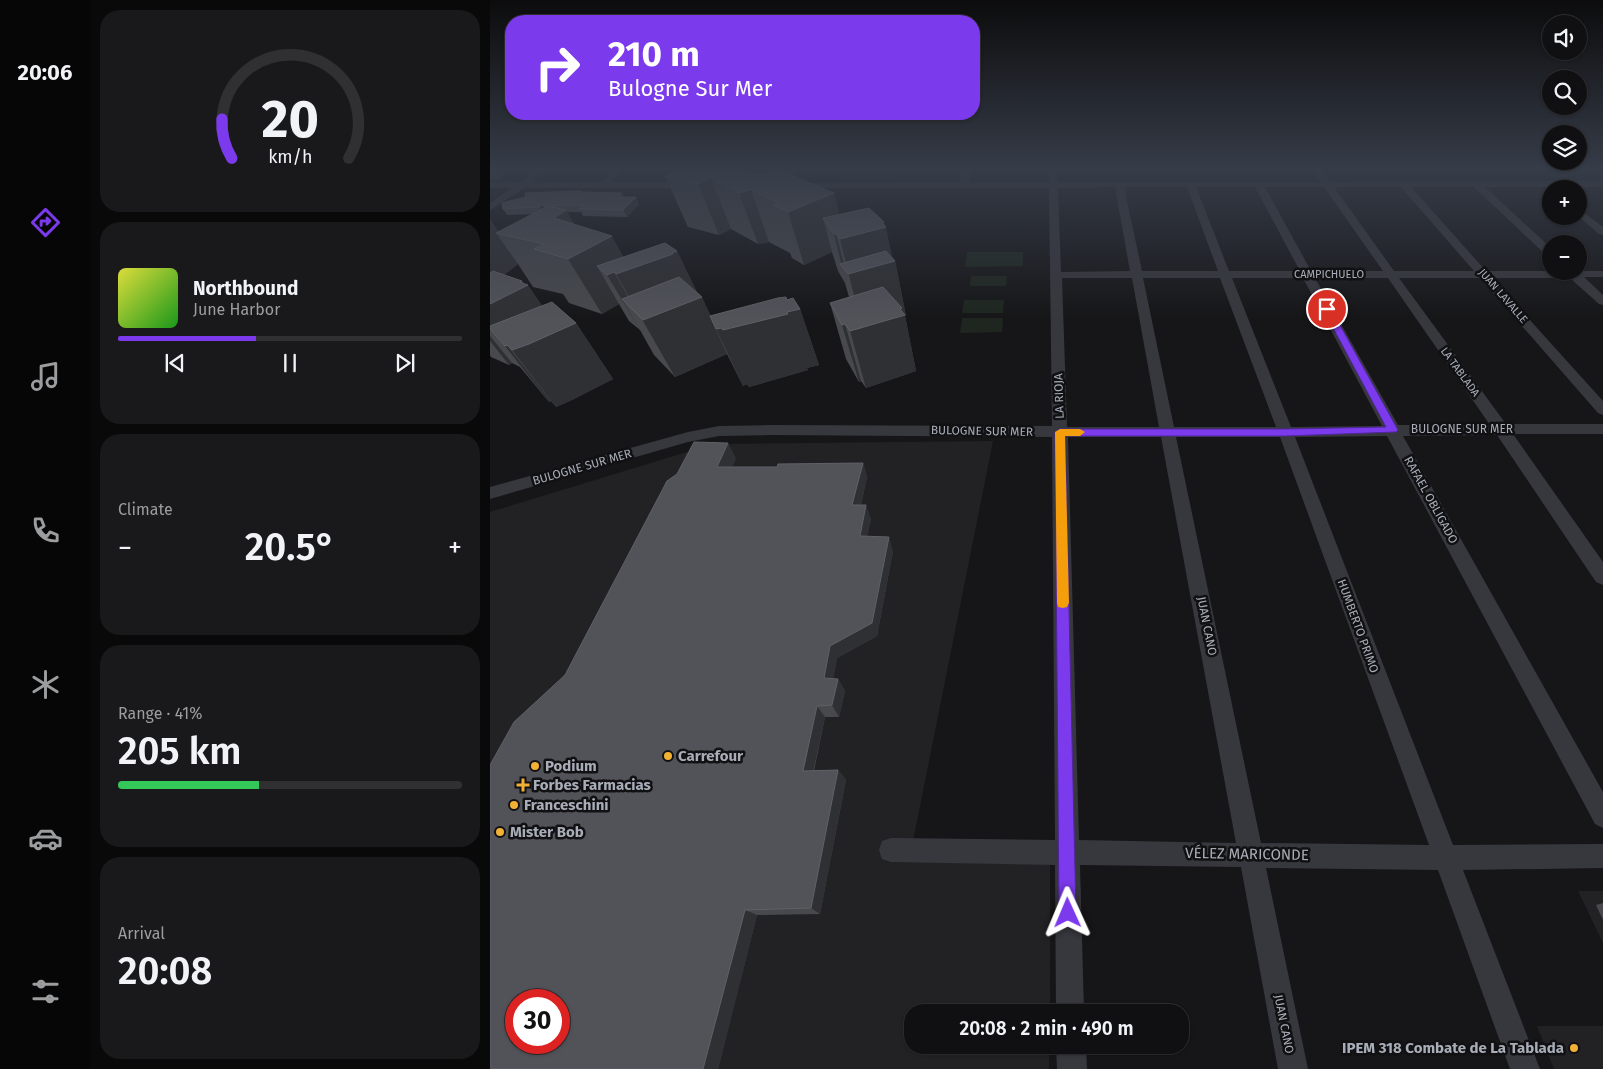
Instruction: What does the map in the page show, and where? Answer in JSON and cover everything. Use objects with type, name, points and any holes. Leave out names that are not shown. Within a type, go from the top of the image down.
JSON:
[{"type":"street","name":"LA RIOJA","points":[[1054,219],[1060,432],[1070,1004]]},
{"type":"street","name":"JUAN CANO","points":[[1127,219],[1293,1069]]},
{"type":"street","name":"HUMBERTO PRIMO","points":[[1204,219],[1525,1069]]},
{"type":"street","name":"RAFAEL OBLIGADO","points":[[1277,219],[1603,816]]},
{"type":"street","name":"LA TABLADA","points":[[1351,219],[1501,429],[1603,577]]},
{"type":"street","name":"JUAN LAVALLE","points":[[1434,219],[1603,410]]},
{"type":"street","points":[[1514,219],[1542,245]]},
{"type":"street","points":[[1587,219],[1603,232]]},
{"type":"street","name":"CAMPICHUELO","points":[[1055,275],[1542,273]]},
{"type":"street","name":"CAMPICHUELO","points":[[1587,273],[1603,274]]},
{"type":"street","points":[[1580,280],[1603,301]]},
{"type":"street","name":"BULOGNE SUR MER","points":[[490,493],[688,437],[719,431],[932,430],[1286,433],[1393,430],[1603,429]]},
{"type":"street","name":"VÉLEZ MARICONDE","points":[[891,850],[1444,858],[1603,856]]},
{"type":"street","points":[[1071,1054],[1072,1069]]},
{"type":"shaded area","points":[[967,252],[1023,252],[1023,266],[965,267]]},
{"type":"shaded area","points":[[971,276],[1007,276],[1006,286],[970,286]]},
{"type":"shaded area","points":[[964,300],[1004,300],[1003,313],[962,313]]},
{"type":"shaded area","points":[[962,318],[1003,318],[1002,332],[960,333]]},
{"type":"shaded area","points":[[993,441],[913,841],[1050,865],[1050,1004],[904,1004],[904,1054],[1049,1054],[1049,1069],[490,1069],[490,512],[713,444]]},
{"type":"shaded area","points":[[1578,891],[1603,891],[1603,943]]},
{"type":"shaded area","name":"IPEM 318 Combate de La Tablada","points":[[1537,1026],[1603,1026],[1603,1069],[1554,1069]]},
{"type":"building","points":[[523,219],[557,219],[612,236],[568,259],[534,249],[544,244],[496,233]]},
{"type":"building","points":[[824,219],[881,219],[886,227],[840,239]]},
{"type":"building","points":[[665,243],[677,251],[616,274],[614,272],[607,275],[597,266]]},
{"type":"building","points":[[886,251],[895,261],[848,274],[840,264]]},
{"type":"building","points":[[493,271],[528,285],[490,304],[490,273]]},
{"type":"building","points":[[679,277],[702,297],[643,320],[622,299]]},
{"type":"building","points":[[883,287],[902,308],[900,309],[905,315],[850,331],[845,324],[842,325],[830,303]]},
{"type":"building","points":[[786,297],[787,300],[793,298],[800,309],[787,312],[788,314],[723,330],[721,328],[716,329],[710,316],[778,298]]},
{"type":"building","points":[[552,302],[576,323],[512,350],[507,345],[505,346],[490,329],[490,326]]},
{"type":"building","name":"Carrefour","points":[[694,442],[728,443],[717,467],[777,467],[778,464],[863,463],[852,505],[866,505],[860,536],[889,537],[872,623],[830,646],[824,678],[838,679],[832,705],[817,706],[803,771],[838,770],[811,908],[745,910],[703,1069],[490,1069],[490,765],[514,722],[565,675],[667,481],[677,474]]},
{"type":"slow traffic","points":[[1063,603],[1060,432],[1080,432]]},
{"type":"place","name":"Carrefour","points":[[668,756]]},
{"type":"place","name":"Podium","points":[[535,766]]},
{"type":"place","name":"Forbes Farmacias","points":[[523,785]]},
{"type":"place","name":"Franceschini","points":[[514,805]]},
{"type":"place","name":"Mister Bob","points":[[500,832]]},
{"type":"place","name":"IPEM 318 Combate de La Tablada","points":[[1574,1048]]},
{"type":"route","points":[[1068,913],[1060,432],[1286,433],[1393,430],[1327,309]]}]
